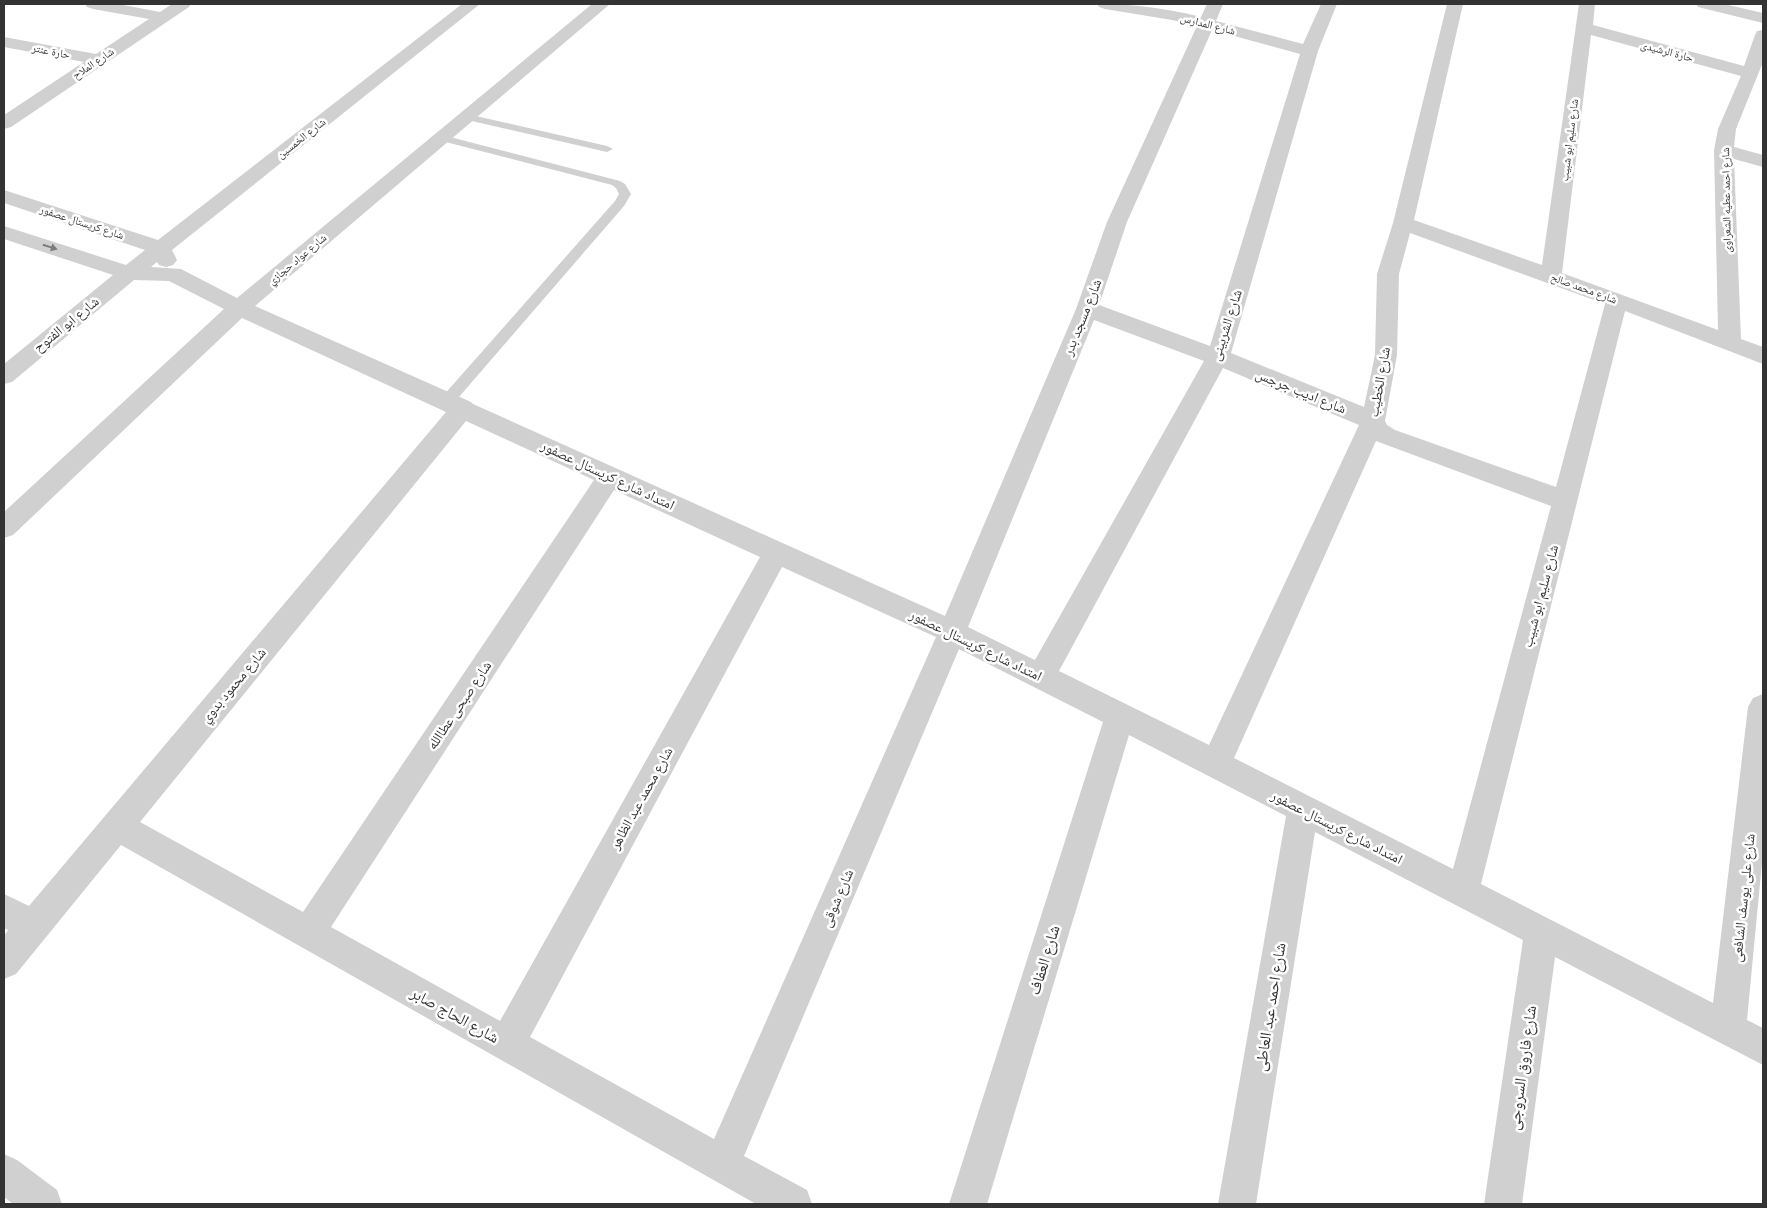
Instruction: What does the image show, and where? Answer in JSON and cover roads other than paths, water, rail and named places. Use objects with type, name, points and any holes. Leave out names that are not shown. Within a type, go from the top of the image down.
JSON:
[{"type":"street","points":[[93,4],[164,17]]},
{"type":"street","name":"شارع الملاح","points":[[6,119],[183,4]]},
{"type":"street","name":"شارع الخمسين","points":[[129,273],[472,4]]},
{"type":"street","name":"شارع عواد حجازي","points":[[4,528],[239,308],[602,4]]},
{"type":"street","name":"شارع المدارس","points":[[1105,4],[1173,15],[1211,13],[1309,51]]},
{"type":"street","name":"شارع الشربينى","points":[[1041,677],[1218,357],[1309,51],[1329,4]]},
{"type":"street","name":"شارع الخطيب","points":[[1216,764],[1373,421],[1386,355],[1388,274],[1403,223],[1455,4]]},
{"type":"street","name":"شارع سليم ابو شبيب","points":[[1551,276],[1587,4]]},
{"type":"street","points":[[1704,4],[1763,18]]},
{"type":"street","name":"شارع مسجد بدر","points":[[952,632],[1087,309],[1117,222],[1211,13]]},
{"type":"street","name":"حارة الرشيدى","points":[[1583,28],[1752,73]]},
{"type":"street","name":"شارع احمد عطيه الشعراوى","points":[[1730,343],[1724,150],[1727,129],[1752,73],[1763,35]]},
{"type":"street","name":"حارة عنتر","points":[[4,42],[99,60]]},
{"type":"street","points":[[1724,150],[1763,161]]},
{"type":"street","name":"شارع كريستال عصفور","points":[[4,196],[160,248]]},
{"type":"street","points":[[4,230],[36,207]]},
{"type":"street","name":"شارع محمد صالح","points":[[1403,223],[1617,300],[1763,356]]},
{"type":"street","points":[[4,230],[129,273]]},
{"type":"street","points":[[160,248],[173,274]]},
{"type":"street","name":"امتداد شارع كريستال عصفور","points":[[129,273],[173,274],[239,308],[952,632],[1216,764],[1763,1047]]},
{"type":"street","name":"شارع ابو الفتوح","points":[[4,376],[129,273]]},
{"type":"street","name":"شارع سليم ابو شبيب","points":[[1463,892],[1617,300]]},
{"type":"street","name":"شارع اديب جرجس","points":[[1087,309],[1218,357],[1373,421],[1378,431],[1386,436],[1565,501]]},
{"type":"street","name":"شارع محمود بدوي","points":[[4,962],[117,826],[455,405]]},
{"type":"street","name":"شارع صبحى عطاالله","points":[[308,933],[610,476]]},
{"type":"street","name":"شارع محمد عبد الظاهر","points":[[507,1044],[776,552]]},
{"type":"street","name":"شارع شوقى","points":[[722,1164],[952,632]]},
{"type":"street","name":"شارع على يوسف الشافعى","points":[[1728,1029],[1763,707]]},
{"type":"street","name":"شارع العفاف","points":[[968,1204],[1120,716]]},
{"type":"street","name":"شارع احمد عبد العاطى","points":[[1237,1204],[1303,810]]},
{"type":"street","name":"شارع الحاج صابر","points":[[117,826],[793,1204]]},
{"type":"street","points":[[4,910],[34,926]]},
{"type":"street","name":"شارع فاروق السروجى","points":[[1503,1204],[1541,932]]},
{"type":"street","points":[[4,1173],[43,1204]]},
{"type":"lane","points":[[467,117],[607,149]]},
{"type":"lane","points":[[442,138],[616,183],[621,186],[625,194],[620,203],[455,405]]}]
